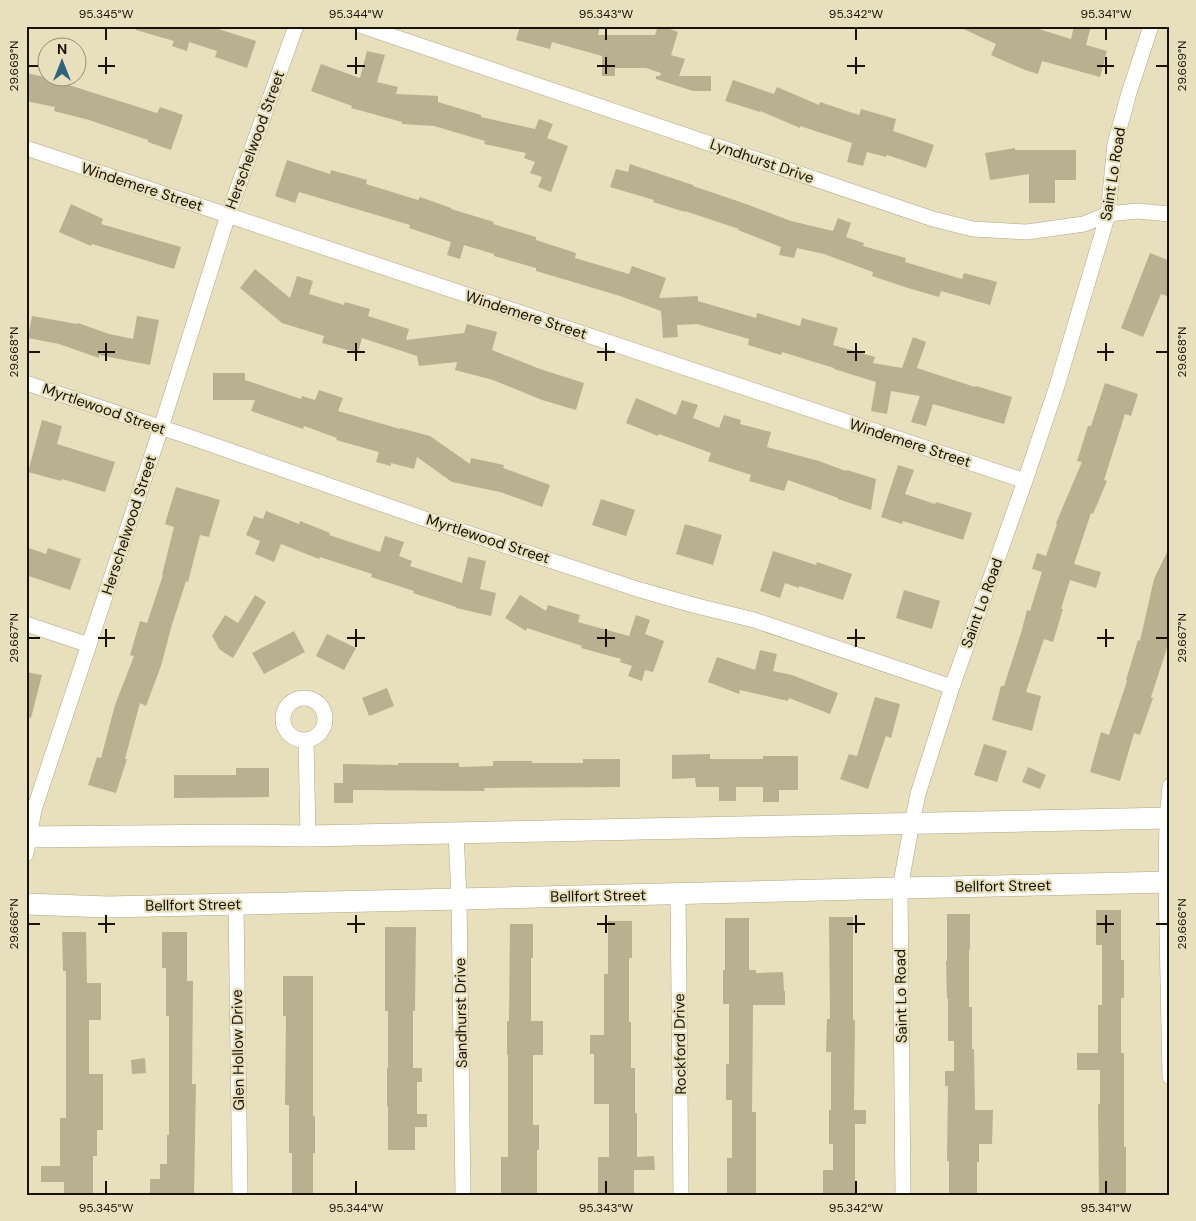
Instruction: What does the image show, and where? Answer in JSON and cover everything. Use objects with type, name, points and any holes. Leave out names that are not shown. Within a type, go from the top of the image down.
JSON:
[{"type":"main road","points":[[27,843],[240,835],[308,836],[1168,818]]},
{"type":"main road","name":"Bellfort Street","points":[[26,904],[108,907],[1168,882]]},
{"type":"street","name":"Herschelwood Street","points":[[27,843],[34,810],[161,428],[228,215],[296,26]]},
{"type":"street","name":"Lyndhurst Drive","points":[[362,26],[933,219],[973,229],[1027,232],[1084,224],[1108,214],[1137,211],[1170,214]]},
{"type":"street","name":"Saint Lo Road","points":[[904,1195],[900,888],[918,794],[952,687],[1057,386],[1108,214],[1115,144],[1151,26]]},
{"type":"street","name":"Windemere Street","points":[[26,148],[1025,481]]},
{"type":"street","name":"Myrtlewood Street","points":[[26,382],[434,522],[637,589],[754,620],[952,687]]},
{"type":"street","points":[[26,624],[89,645]]},
{"type":"street","points":[[306,740],[308,836]]},
{"type":"street","points":[[1170,786],[1168,818],[1170,1077]]},
{"type":"street","name":"Sandhurst Drive","points":[[456,832],[459,899],[463,1195]]},
{"type":"street","name":"Rockford Drive","points":[[678,894],[682,1195]]},
{"type":"street","name":"Glen Hollow Drive","points":[[236,904],[240,1195]]},
{"type":"building","points":[[136,26],[209,26],[256,41],[247,68],[215,57],[217,51],[189,42],[187,51],[172,46],[174,41],[136,30]]},
{"type":"building","points":[[520,26],[600,26],[598,35],[655,35],[658,26],[662,26],[678,32],[671,55],[685,59],[679,76],[711,76],[711,91],[693,91],[656,79],[656,76],[660,76],[661,73],[646,68],[615,68],[615,76],[602,76],[602,56],[552,42],[550,49],[516,40]]},
{"type":"building","points":[[957,26],[1029,26],[1071,39],[1074,26],[1091,26],[1086,45],[1107,51],[1100,77],[1042,61],[1038,74],[991,55],[996,44]]},
{"type":"building","points":[[367,51],[385,55],[377,82],[398,87],[396,94],[438,96],[438,102],[481,115],[481,117],[535,129],[539,119],[553,124],[547,138],[568,146],[551,192],[538,187],[542,177],[530,173],[535,162],[524,158],[526,153],[484,144],[485,141],[434,126],[402,124],[402,122],[351,108],[352,106],[311,91],[321,64],[360,78]]},
{"type":"building","points":[[26,73],[38,76],[38,88],[78,88],[157,113],[160,107],[183,115],[171,150],[89,120],[54,111],[55,107],[26,101]]},
{"type":"building","points":[[733,80],[774,94],[777,87],[819,105],[820,102],[859,115],[861,109],[896,119],[893,131],[934,145],[926,168],[887,155],[886,157],[867,152],[863,166],[847,162],[852,143],[800,126],[800,128],[760,111],[725,101]]},
{"type":"building","points":[[1015,148],[1015,150],[1076,150],[1076,180],[1055,180],[1055,203],[1029,203],[1029,174],[990,180],[985,153]]},
{"type":"building","points":[[287,160],[330,174],[331,170],[367,180],[366,184],[418,200],[420,197],[494,222],[493,224],[536,237],[536,240],[576,253],[575,258],[629,274],[632,266],[666,278],[659,298],[698,296],[698,301],[756,318],[757,313],[800,326],[802,318],[838,328],[833,345],[875,357],[873,363],[902,368],[913,337],[926,342],[917,368],[1012,397],[1004,424],[933,404],[926,426],[911,422],[920,396],[891,391],[887,414],[871,411],[876,382],[782,352],[781,355],[748,345],[749,339],[697,324],[677,325],[678,337],[663,338],[661,311],[620,296],[536,271],[536,268],[464,245],[460,259],[447,255],[451,242],[409,228],[410,225],[299,192],[295,203],[275,196]]},
{"type":"building","points":[[630,164],[791,221],[833,231],[838,218],[851,223],[846,237],[864,243],[863,246],[906,258],[905,262],[962,279],[964,273],[997,282],[990,305],[941,291],[939,297],[908,288],[872,276],[873,272],[824,254],[797,248],[794,258],[779,255],[781,247],[739,229],[610,187],[616,169],[628,172]]},
{"type":"building","points":[[71,204],[103,219],[101,224],[181,247],[174,269],[92,244],[91,246],[59,232]]},
{"type":"building","points":[[1150,253],[1170,261],[1170,297],[1161,294],[1143,337],[1121,328]]},
{"type":"building","points":[[255,269],[290,298],[297,276],[313,281],[309,294],[344,305],[345,302],[370,309],[368,316],[409,329],[406,340],[464,333],[467,324],[497,332],[492,350],[540,369],[584,383],[576,410],[542,400],[493,380],[455,370],[457,362],[419,366],[417,356],[362,338],[358,353],[322,343],[324,336],[282,323],[240,288]]},
{"type":"building","points":[[32,316],[78,323],[109,334],[133,339],[137,316],[159,320],[150,365],[99,355],[99,358],[59,344],[28,338]]},
{"type":"building","points":[[213,373],[245,373],[245,380],[301,399],[302,396],[315,400],[319,390],[343,398],[338,411],[430,436],[470,464],[471,458],[504,465],[503,468],[550,485],[542,507],[500,492],[452,482],[417,457],[414,469],[391,463],[391,466],[376,462],[379,452],[336,440],[337,438],[304,426],[303,429],[251,411],[255,400],[213,400]]},
{"type":"building","points":[[1105,383],[1138,394],[1131,416],[1125,414],[1104,480],[1107,481],[1093,514],[1091,513],[1074,564],[1101,572],[1096,588],[1070,580],[1053,642],[1044,639],[1026,692],[1041,696],[1032,731],[992,720],[1001,686],[1004,686],[1027,610],[1030,611],[1042,572],[1032,569],[1037,553],[1046,556],[1056,523],[1082,462],[1077,461]]},
{"type":"building","points":[[636,398],[676,415],[682,400],[698,405],[693,418],[719,428],[724,415],[741,420],[740,424],[771,432],[767,447],[876,479],[871,510],[788,480],[784,491],[749,481],[751,475],[708,461],[711,453],[659,434],[658,436],[626,423]]},
{"type":"building","points":[[42,420],[62,426],[57,444],[115,462],[105,492],[62,479],[61,481],[28,472]]},
{"type":"building","points":[[898,465],[914,470],[905,494],[972,513],[963,540],[903,521],[902,524],[881,517]]},
{"type":"building","points":[[176,487],[220,500],[209,537],[200,535],[188,582],[186,581],[161,666],[146,706],[140,703],[125,759],[127,759],[116,793],[88,785],[97,757],[101,758],[115,705],[134,656],[130,655],[140,621],[147,623],[163,575],[174,527],[165,524]]},
{"type":"building","points":[[601,499],[635,510],[626,536],[592,525]]},
{"type":"building","points":[[266,511],[299,524],[300,521],[330,533],[329,535],[380,552],[385,536],[404,542],[399,556],[412,561],[410,566],[462,583],[468,557],[486,561],[480,589],[496,593],[491,616],[456,608],[413,593],[414,591],[371,577],[372,574],[320,557],[319,559],[281,544],[274,562],[255,554],[260,541],[246,535],[254,516],[263,519]]},
{"type":"building","points":[[685,524],[722,535],[713,565],[676,554]]},
{"type":"building","points":[[1170,546],[1170,632],[1166,651],[1140,735],[1134,733],[1120,781],[1090,772],[1101,732],[1109,735],[1138,640],[1140,641],[1154,579]]},
{"type":"building","points":[[26,547],[46,554],[48,548],[81,559],[70,590],[26,575]]},
{"type":"building","points":[[773,551],[816,565],[817,562],[852,574],[843,600],[785,583],[780,598],[760,591]]},
{"type":"building","points":[[904,590],[940,601],[932,629],[896,618]]},
{"type":"building","points":[[255,595],[266,602],[233,658],[220,650],[212,636],[225,615],[238,623]]},
{"type":"building","points":[[520,595],[546,611],[548,605],[580,615],[578,622],[629,636],[636,615],[650,620],[645,634],[664,641],[653,672],[645,670],[642,681],[628,676],[632,666],[620,662],[621,659],[581,648],[582,646],[527,628],[526,631],[505,618]]},
{"type":"building","points":[[294,631],[305,652],[264,674],[252,653]]},
{"type":"building","points":[[327,634],[356,648],[344,670],[316,656]]},
{"type":"building","points":[[760,650],[777,654],[773,671],[792,675],[838,693],[830,714],[789,698],[788,701],[740,690],[739,694],[708,682],[717,657],[755,670]]},
{"type":"building","points":[[26,672],[42,675],[31,718],[26,717]]},
{"type":"building","points":[[387,688],[394,706],[369,716],[362,698]]},
{"type":"building","points":[[875,697],[900,704],[891,738],[886,736],[868,789],[840,779],[849,754],[857,756]]},
{"type":"building","points":[[984,744],[1007,751],[997,782],[974,775]]},
{"type":"building","points":[[710,754],[710,759],[763,759],[763,756],[798,756],[798,790],[779,790],[779,802],[763,802],[763,787],[736,787],[736,801],[719,801],[719,787],[696,787],[695,778],[672,779],[672,755]]},
{"type":"building","points":[[583,759],[620,759],[620,787],[484,788],[485,791],[353,790],[353,803],[334,803],[334,783],[343,783],[343,764],[459,763],[459,767],[493,766],[493,761],[583,763]]},
{"type":"building","points":[[1028,767],[1046,775],[1040,789],[1022,782]]},
{"type":"building","points":[[236,768],[269,768],[269,797],[174,798],[174,775],[236,775]]},
{"type":"building","points":[[1096,910],[1121,910],[1121,960],[1124,960],[1124,998],[1121,998],[1121,1053],[1124,1053],[1126,1195],[1099,1195],[1098,1104],[1100,1104],[1100,1070],[1077,1070],[1077,1053],[1098,1053],[1098,1005],[1102,1005],[1102,945],[1096,945]]},
{"type":"building","points":[[947,914],[970,914],[969,1007],[972,1007],[975,1110],[993,1110],[992,1144],[979,1144],[977,1195],[949,1195],[949,1161],[947,1161],[948,1086],[945,1086],[945,1071],[954,1071],[954,1041],[948,1041]]},
{"type":"building","points":[[829,917],[853,917],[854,1110],[866,1110],[866,1124],[855,1124],[855,1193],[823,1193],[823,1170],[833,1170],[833,1144],[829,1144],[831,1052],[826,1052],[827,1019],[830,1019]]},
{"type":"building","points":[[725,918],[749,918],[749,970],[756,970],[756,973],[783,972],[785,1005],[753,1005],[752,1112],[756,1112],[756,1194],[727,1194],[727,1158],[732,1158],[732,1100],[726,1100],[726,1064],[729,1064],[729,1004],[723,1004]]},
{"type":"building","points":[[608,921],[632,921],[632,958],[629,958],[629,1022],[631,1022],[631,1068],[635,1068],[637,1157],[654,1156],[655,1170],[634,1170],[634,1195],[598,1195],[598,1157],[609,1157],[609,1104],[594,1104],[594,1054],[590,1054],[590,1035],[604,1035],[604,974],[608,974]]},
{"type":"building","points":[[510,924],[533,924],[531,1021],[543,1021],[543,1055],[533,1055],[533,1125],[539,1125],[537,1195],[501,1195],[501,1157],[508,1157],[507,1021],[509,1021]]},
{"type":"building","points":[[385,927],[416,927],[413,1068],[422,1068],[422,1082],[417,1082],[417,1114],[427,1114],[427,1127],[415,1127],[415,1150],[388,1150],[388,1011],[385,1011]]},
{"type":"building","points":[[62,932],[86,932],[87,983],[101,983],[101,1020],[89,1020],[89,1074],[103,1074],[103,1130],[97,1130],[97,1156],[93,1156],[93,1195],[64,1195],[64,1182],[41,1182],[41,1166],[60,1166],[60,1118],[66,1118],[66,971],[63,971]]},
{"type":"building","points":[[162,932],[187,932],[187,981],[193,981],[192,1084],[196,1084],[194,1195],[150,1195],[150,1179],[160,1179],[160,1164],[167,1164],[167,1135],[169,1135],[169,1016],[166,1016],[166,968],[162,968]]},
{"type":"building","points":[[283,976],[313,976],[313,1116],[315,1116],[315,1153],[313,1153],[313,1195],[292,1195],[292,1153],[289,1153],[289,1105],[285,1105],[286,1016],[283,1016]]},
{"type":"building","points":[[145,1058],[146,1073],[132,1074],[131,1060]]}]
